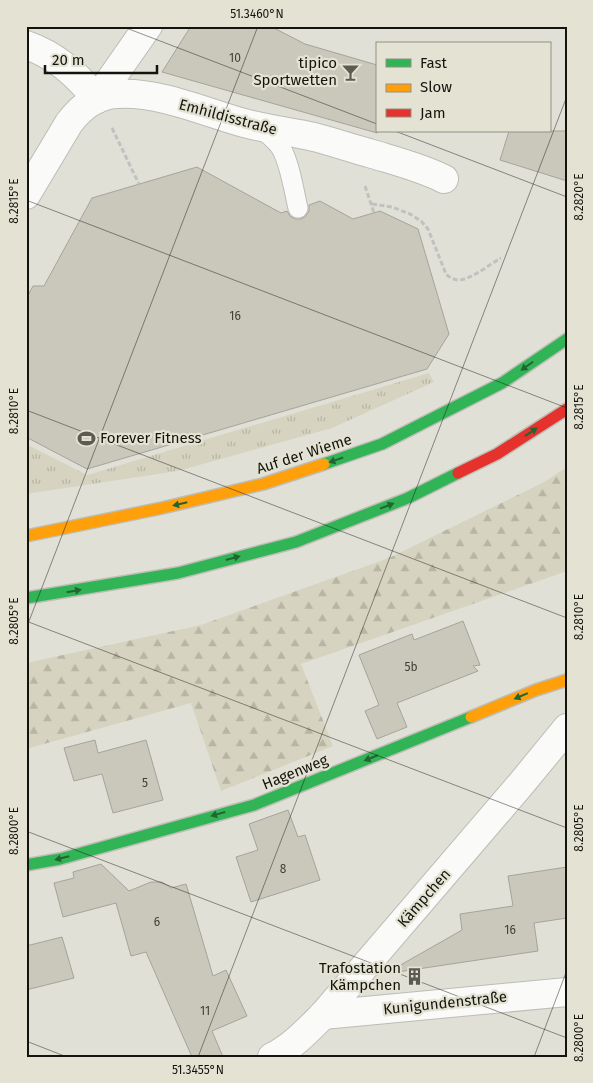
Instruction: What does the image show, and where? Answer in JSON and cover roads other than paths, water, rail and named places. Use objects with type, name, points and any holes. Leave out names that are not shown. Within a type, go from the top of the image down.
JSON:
[{"type":"main road","name":"Auf der Wieme","points":[[26,536],[153,510],[263,484],[382,444],[502,383],[567,339]]},
{"type":"main road","points":[[26,598],[178,573],[296,542],[408,498],[497,454],[567,409]]},
{"type":"main road","name":"Hagenweg","points":[[26,865],[60,859],[254,804],[434,733],[536,690],[567,680]]},
{"type":"street","points":[[26,195],[69,124],[87,104],[97,99],[148,26]]},
{"type":"street","points":[[26,45],[60,62],[97,99]]},
{"type":"street","name":"Emhildisstraße","points":[[97,99],[118,94],[152,96],[245,123],[314,137],[417,167],[444,179]]},
{"type":"street","name":"Kämpchen","points":[[276,1056],[323,1015],[567,728]]},
{"type":"street","name":"Kunigundenstraße","points":[[323,1015],[567,992]]},
{"type":"lane","points":[[245,123],[268,134],[280,145],[287,161],[298,208]]},
{"type":"place","name":"tipico Sportwetten","points":[[351,72]]},
{"type":"place","name":"Forever Fitness","points":[[86,438]]},
{"type":"place","name":"Trafostation Kämpchen","points":[[415,977]]}]
